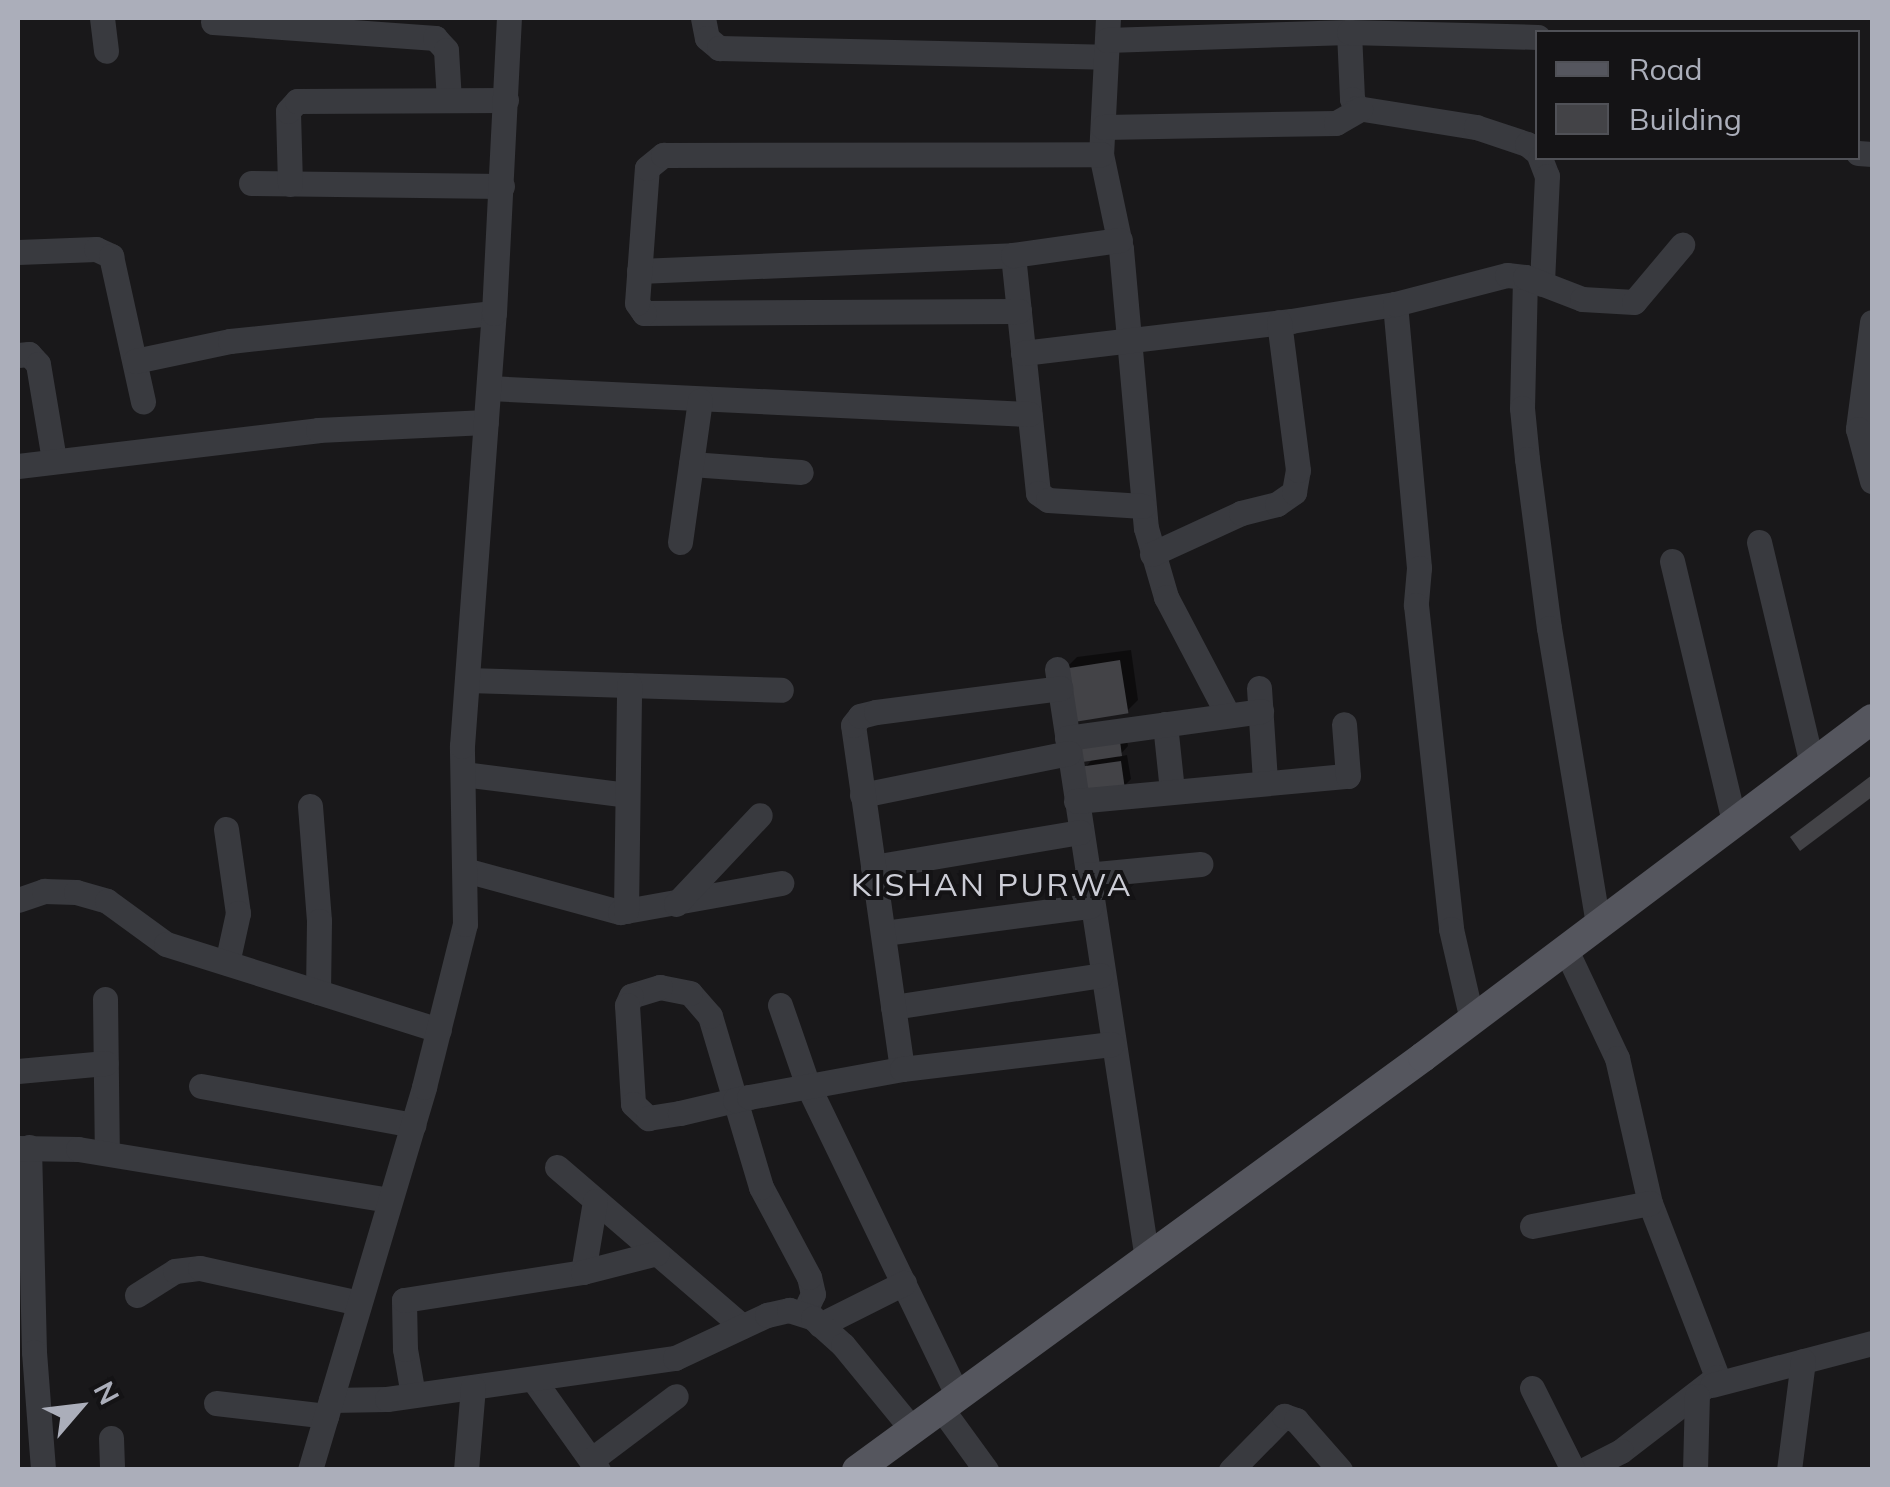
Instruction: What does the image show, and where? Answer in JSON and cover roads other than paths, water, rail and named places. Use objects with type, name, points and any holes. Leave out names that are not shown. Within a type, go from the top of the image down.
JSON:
[{"type":"main road","points":[[856,1470],[1472,1020],[1872,719]]},
{"type":"street","points":[[102,18],[106,51]]},
{"type":"street","points":[[310,1470],[413,1125],[463,935],[467,680],[502,186],[509,18]]},
{"type":"street","points":[[703,18],[707,38],[719,48],[1349,32],[1535,36]]},
{"type":"street","points":[[213,22],[435,38],[446,50],[449,100]]},
{"type":"street","points":[[1349,32],[1352,99],[1360,110]]},
{"type":"street","points":[[1107,38],[1101,154],[1120,240],[1142,506],[1166,597],[1228,715]]},
{"type":"street","points":[[290,184],[288,111],[297,101],[506,100]]},
{"type":"street","points":[[1103,127],[1336,123],[1360,110],[1476,127],[1527,144],[1535,152]]},
{"type":"street","points":[[1020,310],[644,313],[637,304],[647,168],[662,155],[1101,154]]},
{"type":"street","points":[[1541,160],[1547,176],[1522,408],[1549,628],[1598,923]]},
{"type":"street","points":[[251,184],[502,186]]},
{"type":"street","points":[[639,271],[1014,255],[1120,240]]},
{"type":"street","points":[[1023,353],[1395,304],[1507,275],[1534,280],[1582,299],[1634,302],[1682,245]]},
{"type":"street","points":[[18,252],[107,252],[114,261],[144,402]]},
{"type":"street","points":[[1014,255],[1036,486],[1042,497],[1142,506]]},
{"type":"street","points":[[1395,304],[1419,568],[1416,605],[1451,930],[1472,1020]]},
{"type":"street","points":[[135,361],[230,341],[494,312]]},
{"type":"street","points":[[1152,554],[1227,518],[1276,504],[1294,492],[1298,470],[1279,322]]},
{"type":"street","points":[[1872,322],[1858,429],[1872,481]]},
{"type":"street","points":[[18,355],[29,354],[38,364],[54,460]]},
{"type":"street","points":[[489,388],[1028,414]]},
{"type":"street","points":[[680,542],[700,400]]},
{"type":"street","points":[[18,466],[318,430],[486,422]]},
{"type":"street","points":[[691,464],[801,472]]},
{"type":"street","points":[[1759,542],[1812,764]]},
{"type":"street","points":[[1672,561],[1734,821]]},
{"type":"street","points":[[902,1070],[853,725],[860,716],[1058,678],[1147,1259]]},
{"type":"street","points":[[467,680],[781,690]]},
{"type":"street","points":[[626,911],[629,685]]},
{"type":"street","points":[[862,795],[1165,724],[1228,715],[1260,699],[1265,782]]},
{"type":"street","points":[[1165,724],[1172,791]]},
{"type":"street","points":[[1076,801],[1348,776],[1344,724]]},
{"type":"street","points":[[463,774],[627,795]]},
{"type":"street","points":[[310,806],[319,921],[318,992]]},
{"type":"street","points":[[676,904],[760,815]]},
{"type":"street","points":[[226,829],[238,913],[227,963]]},
{"type":"street","points":[[873,867],[1080,832]]},
{"type":"street","points":[[1086,874],[1200,864]]},
{"type":"street","points":[[465,870],[590,907],[626,911],[781,883]]},
{"type":"street","points":[[18,900],[44,891],[76,892],[106,901],[166,944],[438,1030]]},
{"type":"street","points":[[884,932],[1090,906]]},
{"type":"street","points":[[1565,948],[1617,1058],[1650,1203],[1715,1363],[1717,1377],[1621,1450],[1584,1470]]},
{"type":"street","points":[[894,1007],[1101,975]]},
{"type":"street","points":[[812,1319],[809,1277],[761,1187],[735,1100],[710,1016],[690,993],[660,987],[631,996],[627,1006],[633,1104],[648,1118],[735,1100],[808,1086],[902,1070],[1112,1044]]},
{"type":"street","points":[[105,999],[107,1153]]},
{"type":"street","points":[[780,1005],[808,1086],[904,1283],[949,1401],[986,1470]]},
{"type":"street","points":[[18,1071],[106,1063]]},
{"type":"street","points":[[200,1086],[413,1125]]},
{"type":"street","points":[[43,1470],[23,1148],[107,1153],[390,1200]]},
{"type":"street","points":[[557,1168],[742,1326]]},
{"type":"street","points":[[583,1272],[596,1200]]},
{"type":"street","points":[[1532,1226],[1650,1203]]},
{"type":"street","points":[[413,1396],[404,1300],[634,1263],[657,1253]]},
{"type":"street","points":[[137,1295],[175,1271],[200,1268],[360,1303]]},
{"type":"street","points":[[812,1319],[904,1283]]},
{"type":"street","points":[[216,1403],[329,1408],[675,1358],[767,1314],[789,1310],[812,1319],[843,1345],[912,1429]]},
{"type":"street","points":[[1704,1390],[1872,1343]]},
{"type":"street","points":[[1790,1470],[1803,1361]]},
{"type":"street","points":[[534,1380],[594,1465],[676,1396]]},
{"type":"street","points":[[466,1470],[473,1388]]},
{"type":"street","points":[[1532,1388],[1573,1470]]},
{"type":"street","points":[[1695,1470],[1704,1390]]},
{"type":"street","points":[[1231,1470],[1284,1416],[1296,1420],[1340,1470]]},
{"type":"street","points":[[111,1438],[112,1470]]},
{"type":"district","name":"KISHAN PURWA","points":[[992,884]]}]
